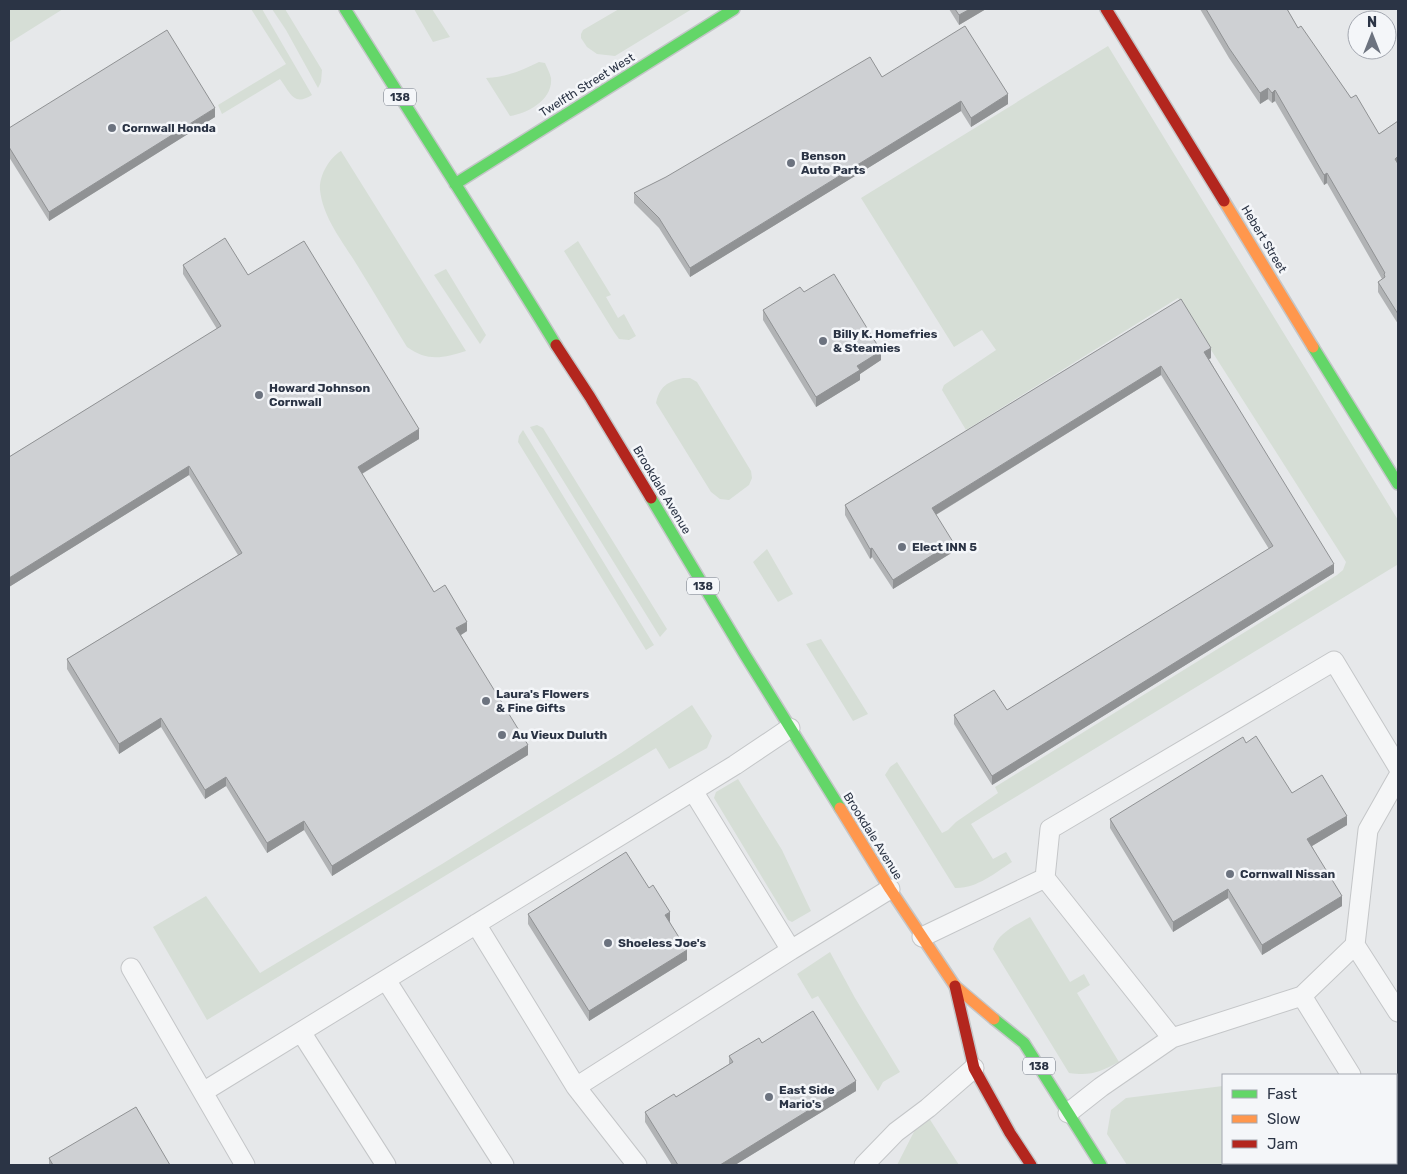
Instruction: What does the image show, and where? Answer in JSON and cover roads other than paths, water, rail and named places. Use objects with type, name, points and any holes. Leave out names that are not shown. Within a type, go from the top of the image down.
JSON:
[{"type":"main road","name":"Brookdale Avenue","points":[[345,9],[590,397],[790,728],[890,889],[955,986],[1024,1042],[1101,1165]]},
{"type":"main road","name":"Twelfth Street West","points":[[455,184],[734,9]]},
{"type":"main road","name":"Hebert Street","points":[[1106,9],[1398,484]]},
{"type":"main road","name":"Brookdale Avenue","points":[[955,986],[974,1068],[1010,1133],[1031,1165]]},
{"type":"lane","points":[[1172,1038],[1045,878],[1050,829],[1334,662],[1398,768]]},
{"type":"lane","points":[[203,1092],[735,765],[790,728]]},
{"type":"lane","points":[[1398,778],[1368,830],[1355,945],[1398,1012]]},
{"type":"lane","points":[[693,791],[791,950]]},
{"type":"lane","points":[[922,937],[1045,878]]},
{"type":"lane","points":[[576,1088],[890,889]]},
{"type":"lane","points":[[476,924],[576,1088],[637,1165]]},
{"type":"lane","points":[[1068,1113],[1101,1087],[1172,1038],[1302,996],[1355,945]]},
{"type":"lane","points":[[131,968],[245,1165]]},
{"type":"lane","points":[[386,980],[504,1165]]},
{"type":"lane","points":[[1302,996],[1350,1074]]},
{"type":"lane","points":[[301,1032],[386,1165]]},
{"type":"lane","points":[[864,1165],[896,1132],[928,1108],[974,1068]]},
{"type":"lane","points":[[1010,1133],[1015,1165]]},
{"type":"place","name":"Cornwall Honda","points":[[112,128]]},
{"type":"place","name":"Benson Auto Parts","points":[[791,163]]},
{"type":"place","name":"Billy K. Homefries & Steamies","points":[[823,341]]},
{"type":"place","name":"Howard Johnson Cornwall","points":[[259,395]]},
{"type":"place","name":"Elect INN 5","points":[[902,547]]},
{"type":"place","name":"Laura's Flowers & Fine Gifts","points":[[486,701]]},
{"type":"place","name":"Au Vieux Duluth","points":[[502,735]]},
{"type":"place","name":"Cornwall Nissan","points":[[1230,874]]},
{"type":"place","name":"Shoeless Joe's","points":[[608,943]]},
{"type":"place","name":"East Side Mario's","points":[[769,1097]]}]
